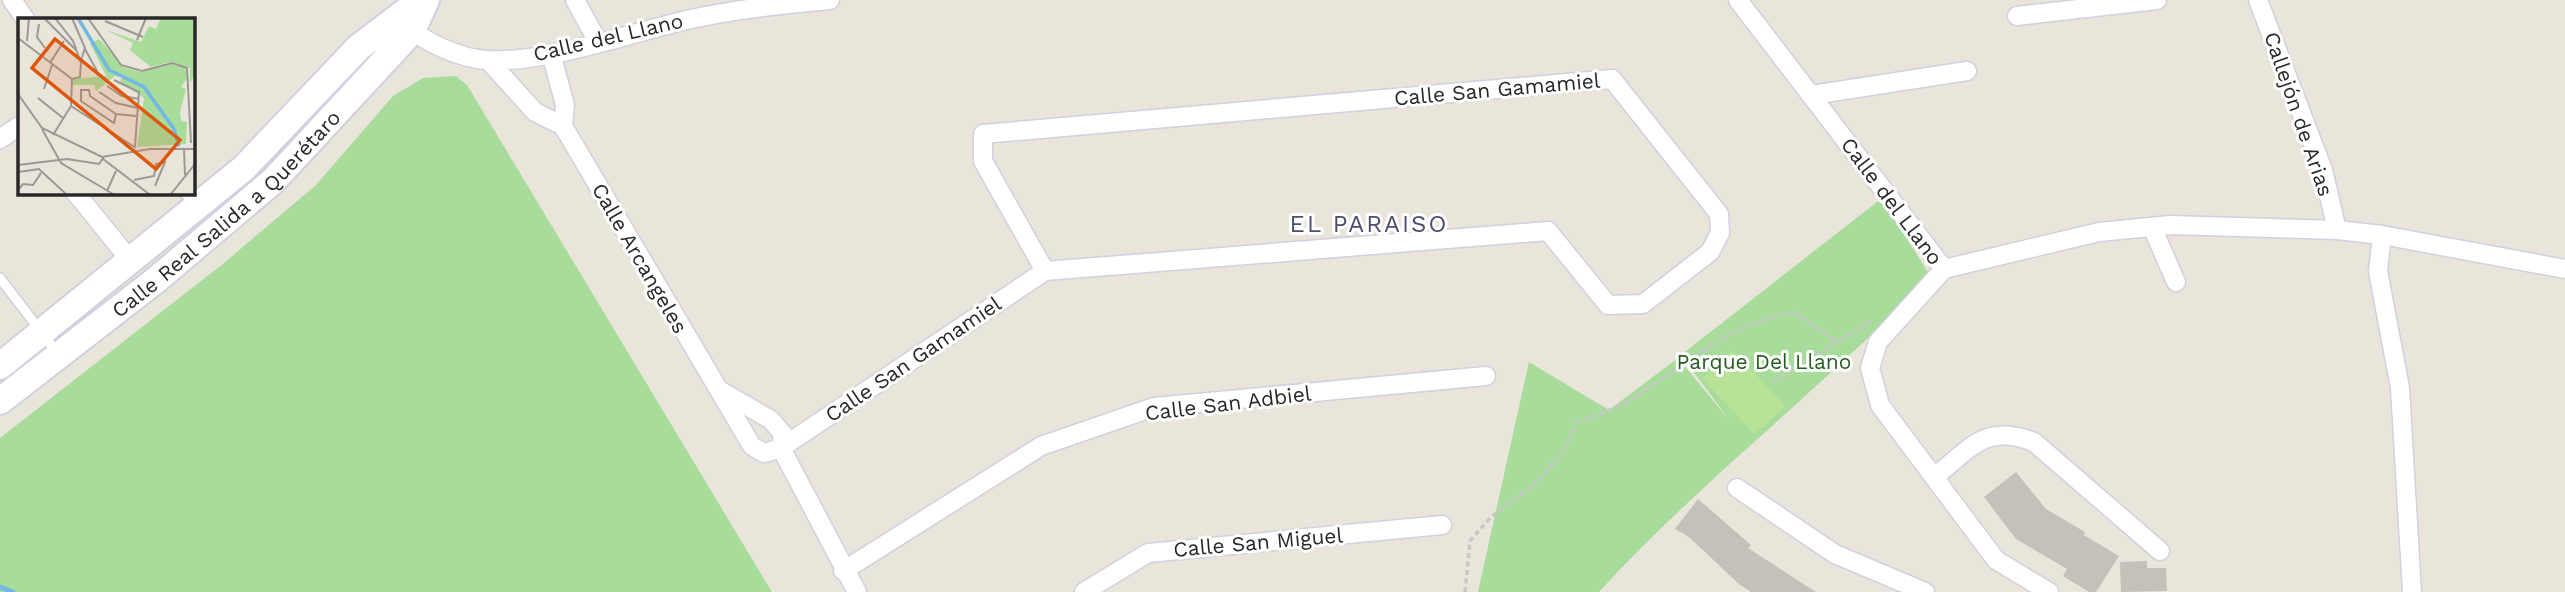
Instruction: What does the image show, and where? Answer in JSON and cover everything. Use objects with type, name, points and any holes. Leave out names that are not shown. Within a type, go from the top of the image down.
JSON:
[{"type":"street","points":[[12,0],[24,18]]},
{"type":"street","name":"Calle Real Salida a Querétaro","points":[[0,401],[156,280],[273,181],[424,0]]},
{"type":"street","points":[[575,0],[598,42]]},
{"type":"street","name":"Calle del Llano","points":[[404,24],[459,55],[488,60],[551,53],[760,6],[830,0]]},
{"type":"street","name":"Calle del Llano","points":[[1738,0],[1944,269],[1878,342],[1870,368],[1880,405],[1996,560],[2026,587],[2049,592]]},
{"type":"street","points":[[2017,16],[2157,0]]},
{"type":"street","name":"Callejón de Arias","points":[[2258,0],[2323,170],[2337,230]]},
{"type":"street","name":"Calle Real Salida a Querétaro","points":[[0,366],[130,260],[190,200],[244,168],[359,47],[404,24]]},
{"type":"street","name":"Calle Arcangeles","points":[[551,53],[565,105],[563,126]]},
{"type":"street","name":"Calle Arcangeles","points":[[488,60],[536,112],[563,126],[752,446],[764,453],[781,448]]},
{"type":"street","points":[[1812,95],[1967,71]]},
{"type":"street","name":"Calle San Gamamiel","points":[[781,448],[1045,271],[1548,231],[1608,305],[1626,306],[1643,304],[1710,252],[1720,233],[1719,214],[1612,79],[983,134],[983,161],[1045,271]]},
{"type":"street","points":[[0,139],[18,128]]},
{"type":"street","points":[[77,194],[130,260]]},
{"type":"street","points":[[2152,227],[2176,282]]},
{"type":"street","points":[[1944,269],[2099,232],[2152,227],[2337,230],[2382,235],[2565,269]]},
{"type":"street","points":[[2382,235],[2378,271],[2400,388],[2412,592]]},
{"type":"street","name":"Calle San Adbiel","points":[[844,571],[1041,446],[1154,407],[1486,376]]},
{"type":"street","name":"Calle Arcangeles","points":[[718,390],[777,425],[783,434],[781,448],[857,592]]},
{"type":"street","points":[[1934,477],[1989,435],[2011,434],[2034,442],[2160,551]]},
{"type":"street","points":[[1737,488],[1835,554],[1925,592]]},
{"type":"street","name":"Calle San Miguel","points":[[1084,592],[1148,553],[1442,525]]},
{"type":"lane","points":[[0,278],[59,355]]},
{"type":"path","points":[[1465,592],[1470,541],[1490,518],[1532,486],[1565,450],[1577,422],[1618,406],[1730,334],[1765,317],[1795,313],[1836,341]]},
{"type":"path","points":[[1774,381],[1876,317]]},
{"type":"green space","points":[[456,76],[467,85],[772,592],[0,592],[0,438],[224,263],[316,185],[393,96],[423,78]]},
{"type":"green space","name":"Parque Del Llano","points":[[1882,198],[1930,276],[1890,317],[1679,511],[1599,592],[1478,592],[1529,362],[1609,410],[1678,358],[1730,421],[1681,355]]},
{"type":"green space","points":[[1733,350],[1785,406],[1754,434],[1702,378]]},
{"type":"building","points":[[2016,472],[2046,509],[2119,556],[2096,592],[2089,592],[2063,576],[2067,569],[2016,539],[1984,497]]},
{"type":"building","points":[[1698,499],[1751,545],[1748,548],[1816,592],[1751,592],[1739,584],[1689,537],[1675,529]]},
{"type":"building","points":[[2147,561],[2147,568],[2166,568],[2167,591],[2121,592],[2120,562]]},
{"type":"waterway","points":[[0,587],[13,592]]},
{"type":"district","name":"EL PARAISO","points":[[1369,224]]}]
